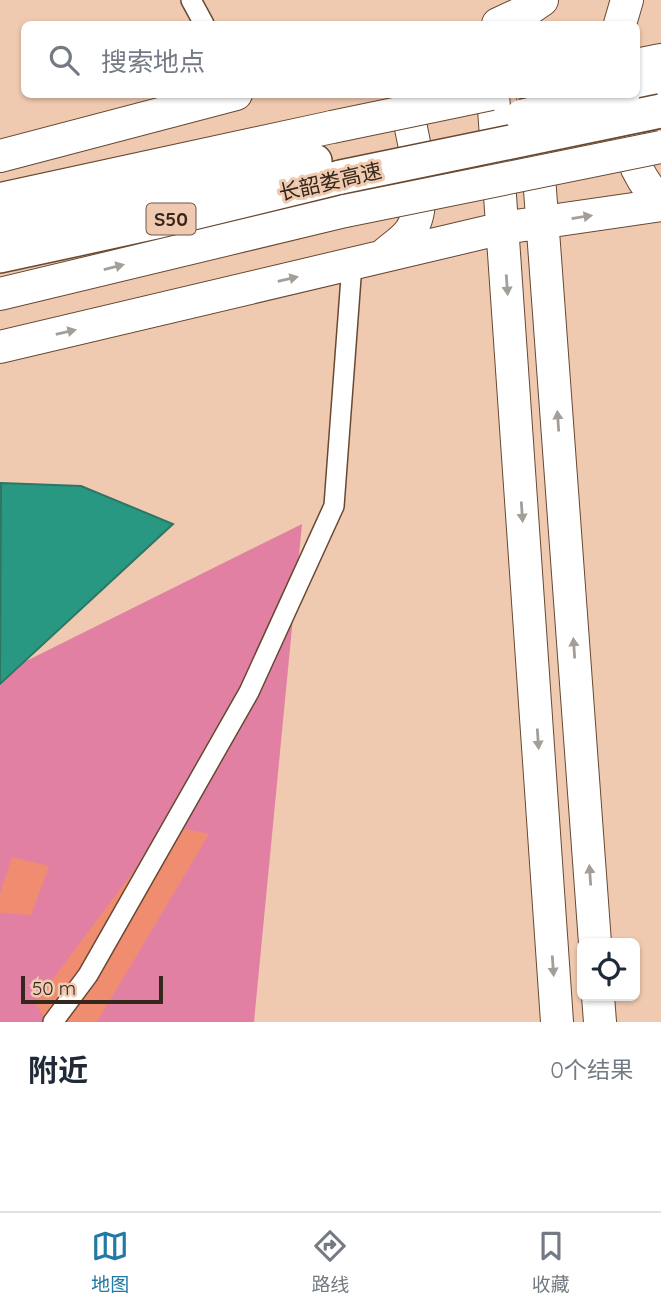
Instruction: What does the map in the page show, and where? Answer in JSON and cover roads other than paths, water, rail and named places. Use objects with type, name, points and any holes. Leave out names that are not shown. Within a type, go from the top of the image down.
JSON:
[{"type":"highway","points":[[486,0],[488,21]]},
{"type":"highway","points":[[621,21],[627,0]]},
{"type":"highway","points":[[640,64],[661,60]]},
{"type":"highway","points":[[640,91],[661,86]]},
{"type":"highway","points":[[0,156],[221,98]]},
{"type":"highway","points":[[367,260],[411,231],[419,213],[419,185],[412,132],[404,98]]},
{"type":"highway","points":[[0,199],[336,154],[482,98]]},
{"type":"highway","points":[[492,98],[557,1022]]},
{"type":"highway","points":[[533,98],[594,938]]},
{"type":"highway","name":"长韶娄高速","points":[[0,226],[604,98]]},
{"type":"highway","points":[[0,347],[503,228],[661,204],[637,173],[627,138],[623,98]]},
{"type":"highway","name":"长韶娄高速","points":[[0,256],[152,223],[336,154],[661,111]]},
{"type":"highway","points":[[0,294],[345,211],[661,147]]},
{"type":"highway","points":[[598,1001],[600,1022]]},
{"type":"street","points":[[191,0],[202,21]]},
{"type":"street","points":[[53,1022],[88,975],[249,692],[334,506],[367,260]]},
{"type":"water","points":[[1,483],[81,486],[173,524],[0,684]]}]
